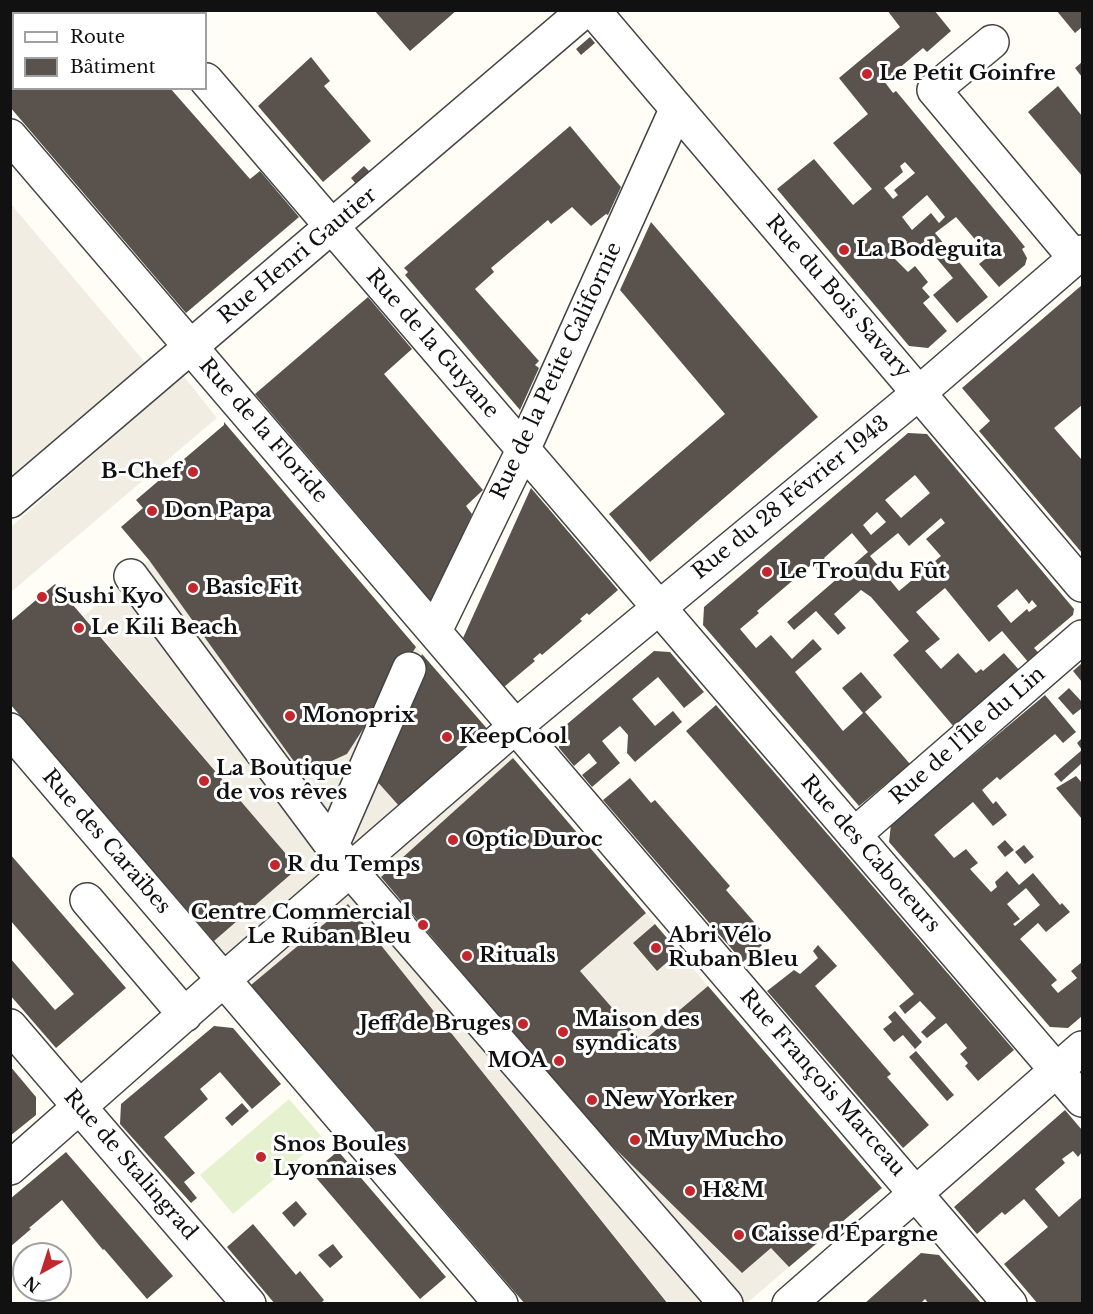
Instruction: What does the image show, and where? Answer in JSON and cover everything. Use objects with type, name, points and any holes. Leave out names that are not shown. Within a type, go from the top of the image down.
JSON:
[{"type":"street","name":"Rue Henri Gautier","points":[[10,501],[33,473],[192,347],[585,10]]},
{"type":"street","name":"Rue du Bois Savary","points":[[593,10],[1083,585]]},
{"type":"street","points":[[992,42],[934,90],[1079,255]]},
{"type":"street","name":"Rue de la Guyane","points":[[207,81],[658,607]]},
{"type":"street","name":"Rue de la Petite Californie","points":[[435,631],[523,450],[676,110]]},
{"type":"street","name":"Rue de la Floride","points":[[10,136],[435,631],[507,734]]},
{"type":"street","name":"Rue du 28 Février 1943","points":[[10,1168],[231,974],[341,857],[507,734],[920,392],[1079,255]]},
{"type":"street","points":[[130,576],[341,857],[726,1304]]},
{"type":"street","name":"Rue des Caboteurs","points":[[658,607],[1083,1101]]},
{"type":"street","name":"Rue de l'Île du Lin","points":[[854,835],[1083,637]]},
{"type":"street","points":[[341,857],[409,669]]},
{"type":"street","name":"Rue des Caraïbes","points":[[10,730],[231,974],[501,1304]]},
{"type":"street","name":"Rue François Marceau","points":[[507,734],[917,1194],[1010,1304]]},
{"type":"street","points":[[87,900],[185,1015]]},
{"type":"street","name":"Rue de Stalingrad","points":[[10,1026],[249,1304]]},
{"type":"street","points":[[789,1304],[1083,1048]]},
{"type":"green space","name":"Snos Boules Lyonnaises","points":[[289,1099],[323,1138],[233,1214],[200,1175]]},
{"type":"shaded area","points":[[10,203],[149,367],[10,483]]},
{"type":"shaded area","points":[[183,375],[217,418],[11,592],[11,527]]},
{"type":"shaded area","points":[[149,560],[304,774],[347,754],[416,647],[422,654],[374,778],[400,807],[490,732],[513,758],[381,877],[590,1124],[741,1273],[771,1248],[789,1267],[747,1303],[668,1303],[348,904],[251,985],[214,941],[298,868],[84,616]]},
{"type":"shaded area","points":[[646,913],[655,924],[633,944],[657,971],[679,952],[708,986],[642,1042],[580,971]]},
{"type":"building","points":[[54,10],[122,10],[123,12],[52,12]]},
{"type":"building","points":[[374,10],[457,10],[410,51]]},
{"type":"building","points":[[887,10],[934,10],[951,31],[927,52],[923,48],[884,81],[893,93],[896,91],[1025,247],[1022,249],[1027,258],[1025,265],[999,287],[979,264],[989,256],[956,217],[935,233],[988,297],[957,323],[933,295],[953,278],[924,243],[910,254],[901,243],[889,253],[908,272],[915,266],[928,282],[922,288],[930,297],[923,303],[947,331],[928,348],[909,346],[777,189],[814,159],[853,205],[872,189],[833,143],[868,114],[839,78],[900,27]],"holes":[[[905,162],[915,173],[894,190],[898,195],[893,199],[884,188],[903,172],[900,166]],[[927,195],[945,217],[939,223],[931,213],[912,230],[902,217]]]},
{"type":"building","points":[[1056,10],[1082,10],[1082,27],[1075,33]]},
{"type":"building","points":[[590,37],[595,43],[581,55],[576,49]]},
{"type":"building","points":[[12,46],[12,90],[172,90],[250,179],[260,171],[299,217],[186,313],[10,107],[10,47]]},
{"type":"building","points":[[311,57],[330,81],[324,86],[371,141],[323,182],[258,106]]},
{"type":"building","points":[[1082,62],[1082,77],[1075,68]]},
{"type":"building","points":[[1058,86],[1082,116],[1082,176],[1028,112]]},
{"type":"building","points":[[570,126],[621,187],[608,215],[606,214],[591,226],[572,207],[551,224],[548,220],[491,268],[494,272],[475,289],[539,361],[535,365],[539,368],[520,410],[405,275],[408,272],[404,268]]},
{"type":"building","points":[[364,166],[370,172],[356,184],[351,178]]},
{"type":"building","points":[[651,222],[818,417],[650,562],[609,514],[725,414],[620,290]]},
{"type":"building","points":[[1082,285],[1082,405],[1054,428],[1082,460],[1082,553],[979,431],[990,421],[962,388]]},
{"type":"building","points":[[368,297],[412,349],[384,374],[483,490],[466,506],[472,514],[432,602],[255,394]]},
{"type":"building","points":[[224,422],[416,647],[347,754],[303,774],[149,560],[121,527],[143,508],[136,500],[224,425]]},
{"type":"building","points":[[908,433],[927,434],[1074,609],[1073,615],[1034,648],[1040,654],[1029,663],[1002,631],[989,642],[945,588],[916,612],[940,639],[925,651],[941,669],[958,653],[976,673],[981,669],[983,671],[1004,653],[1020,671],[954,727],[893,655],[909,641],[871,597],[861,590],[834,614],[846,628],[838,635],[816,611],[794,630],[787,622],[868,552],[852,533],[824,558],[828,563],[818,571],[812,564],[757,611],[759,613],[740,629],[756,648],[771,635],[792,659],[813,639],[822,649],[795,672],[843,731],[863,713],[842,688],[861,672],[882,697],[865,712],[910,764],[859,806],[703,625],[704,607]],"holes":[[[915,475],[930,493],[901,518],[885,500]],[[877,512],[886,522],[871,535],[863,525]],[[941,518],[945,523],[926,539],[941,556],[899,591],[870,556],[898,533],[909,546]],[[1017,589],[1029,604],[1032,600],[1037,606],[1029,612],[1027,609],[1011,623],[997,606]]]},
{"type":"building","points":[[531,488],[618,590],[589,615],[587,613],[580,619],[582,621],[542,655],[540,653],[533,659],[535,661],[504,687],[463,638]]},
{"type":"building","points":[[55,584],[298,868],[214,941],[10,704],[10,622]]},
{"type":"building","points":[[654,651],[670,652],[704,692],[684,708],[658,677],[632,699],[655,726],[673,711],[682,722],[635,762],[627,753],[628,735],[620,726],[602,741],[620,763],[592,787],[582,775],[597,763],[589,753],[574,766],[559,748],[560,730]]},
{"type":"building","points":[[422,654],[490,732],[400,807],[374,778]]},
{"type":"building","points":[[1082,663],[1082,682],[1073,671]]},
{"type":"building","points":[[1069,688],[1082,702],[1082,708],[1073,715],[1058,698]]},
{"type":"building","points":[[1045,695],[1076,732],[1063,743],[1055,734],[1000,780],[997,777],[982,790],[993,804],[996,801],[1007,815],[993,826],[973,802],[934,835],[954,858],[966,849],[978,863],[970,869],[991,892],[997,887],[995,882],[1007,871],[1019,885],[1033,873],[1060,905],[1062,903],[1070,912],[1046,932],[1038,923],[1020,939],[1057,980],[1051,985],[1058,993],[1077,978],[1071,971],[1082,962],[1082,1016],[1068,1028],[1050,1027],[889,842],[891,824]],"holes":[[[1026,888],[1040,905],[1015,926],[1013,924],[1020,919],[1007,904]]]},
{"type":"building","points":[[716,705],[1014,1050],[978,1081],[965,1066],[968,1063],[960,1054],[967,1048],[946,1023],[927,1038],[921,1032],[936,1018],[920,1001],[905,1014],[899,1006],[914,994],[686,731]]},
{"type":"building","points":[[1082,738],[1082,750],[1077,743]]},
{"type":"building","points":[[1082,750],[1082,763],[1061,782],[1054,774]]},
{"type":"building","points":[[513,758],[646,913],[580,971],[642,1042],[708,986],[882,1188],[789,1267],[771,1248],[742,1273],[590,1124],[481,1042],[504,1022],[381,877]]},
{"type":"building","points":[[1076,776],[1082,783],[1082,819],[1056,788]]},
{"type":"building","points":[[630,778],[651,803],[655,800],[730,886],[726,890],[769,939],[743,962],[603,800]]},
{"type":"building","points":[[1005,840],[1014,850],[1005,857],[997,847]]},
{"type":"building","points":[[1024,845],[1034,857],[1025,864],[1015,852]]},
{"type":"building","points":[[10,854],[126,988],[56,1048],[10,995],[10,958],[55,1010],[74,994],[10,920]]},
{"type":"building","points":[[348,904],[668,1304],[525,1304],[251,985]]},
{"type":"building","name":"Abri Vélo Ruban Bleu","points":[[655,924],[679,952],[657,971],[633,943]]},
{"type":"building","points":[[818,945],[837,966],[815,986],[891,1074],[887,1077],[929,1125],[903,1148],[767,991],[794,970],[800,974],[818,958],[813,951]]},
{"type":"building","points":[[895,1011],[922,1042],[915,1049],[903,1035],[894,1042],[883,1029],[892,1022],[888,1017]]},
{"type":"building","points":[[214,1026],[233,1028],[281,1084],[252,1109],[220,1072],[200,1089],[208,1099],[164,1137],[195,1173],[184,1182],[197,1198],[191,1203],[120,1124],[121,1104]]},
{"type":"building","points":[[916,1051],[954,1095],[947,1101],[909,1057]]},
{"type":"building","points":[[10,1066],[36,1097],[36,1115],[10,1136]]},
{"type":"building","points":[[242,1103],[249,1111],[232,1126],[225,1118]]},
{"type":"building","points":[[1065,1110],[1082,1130],[1082,1152],[1078,1157],[1073,1151],[1062,1159],[1065,1163],[1035,1189],[1059,1217],[1082,1197],[1082,1304],[1038,1304],[1004,1264],[1048,1227],[1024,1199],[1005,1215],[1002,1212],[977,1234],[954,1207]]},
{"type":"building","points":[[338,1151],[446,1277],[420,1299],[312,1173]]},
{"type":"building","points":[[66,1152],[173,1276],[147,1299],[62,1200],[16,1242],[12,1242],[10,1247],[10,1199]]},
{"type":"building","points":[[296,1201],[307,1214],[294,1227],[282,1213]]},
{"type":"building","points":[[253,1224],[296,1275],[300,1271],[324,1300],[320,1304],[275,1304],[227,1247]]},
{"type":"building","points":[[333,1244],[343,1257],[330,1268],[318,1255]]},
{"type":"building","points":[[921,1253],[939,1255],[982,1304],[929,1304],[925,1299],[920,1304],[864,1304]]},
{"type":"place","name":"Le Petit Goinfre","points":[[867,74]]},
{"type":"place","name":"La Bodeguita","points":[[844,250]]},
{"type":"place","name":"B-Chef","points":[[193,472]]},
{"type":"place","name":"Don Papa","points":[[152,511]]},
{"type":"place","name":"Le Trou du Fût","points":[[767,572]]},
{"type":"place","name":"Basic Fit","points":[[193,588]]},
{"type":"place","name":"Sushi Kyo","points":[[42,597]]},
{"type":"place","name":"Le Kili Beach","points":[[79,628]]},
{"type":"place","name":"Monoprix","points":[[290,716]]},
{"type":"place","name":"KeepCool","points":[[447,737]]},
{"type":"place","name":"La Boutique de vos rêves","points":[[204,781]]},
{"type":"place","name":"Optic Duroc","points":[[453,840]]},
{"type":"place","name":"R du Temps","points":[[275,865]]},
{"type":"place","name":"Centre Commercial Le Ruban Bleu","points":[[423,925]]},
{"type":"place","name":"Abri Vélo Ruban Bleu","points":[[656,948]]},
{"type":"place","name":"Rituals","points":[[467,956]]},
{"type":"place","name":"Jeff de Bruges","points":[[523,1024]]},
{"type":"place","name":"Maison des syndicats","points":[[563,1032]]},
{"type":"place","name":"MOA","points":[[559,1061]]},
{"type":"place","name":"New Yorker","points":[[592,1100]]},
{"type":"place","name":"Muy Mucho","points":[[635,1140]]},
{"type":"place","name":"Snos Boules Lyonnaises","points":[[261,1157]]},
{"type":"place","name":"H&M","points":[[690,1191]]},
{"type":"place","name":"Caisse d'Épargne","points":[[739,1235]]}]
